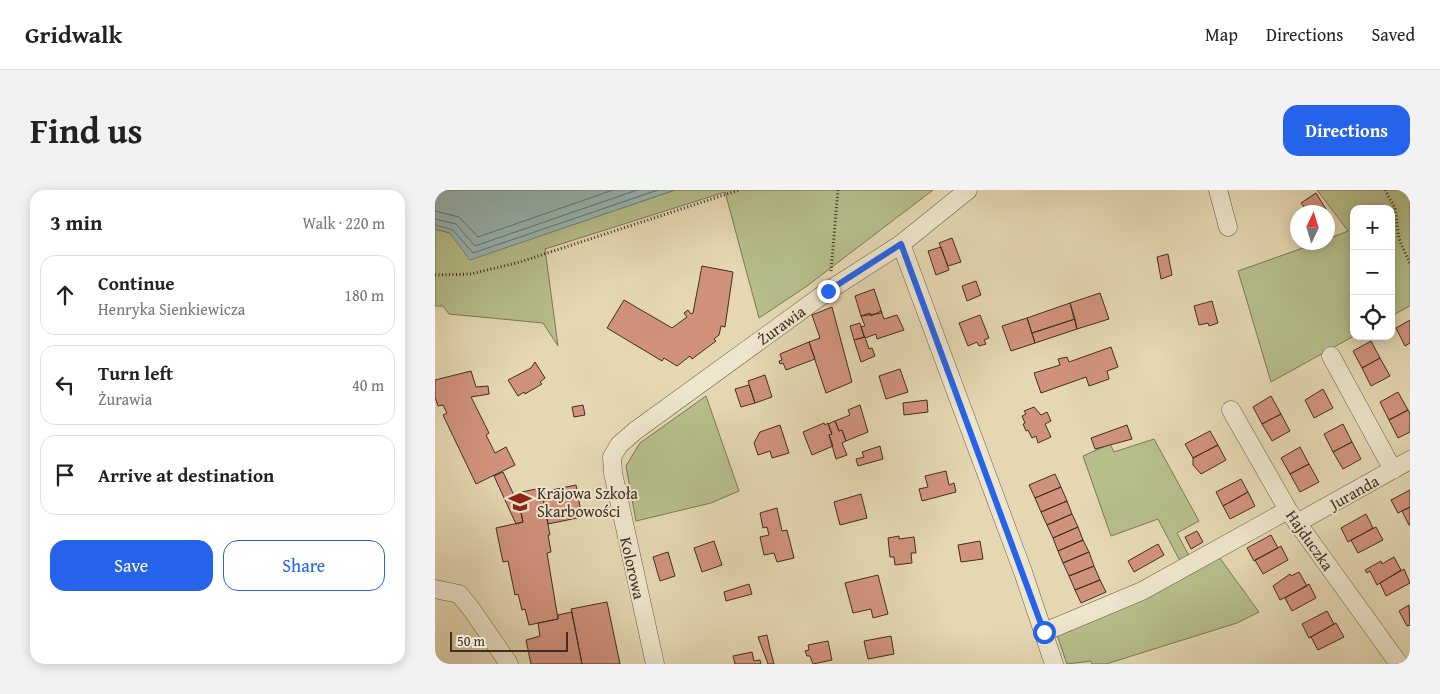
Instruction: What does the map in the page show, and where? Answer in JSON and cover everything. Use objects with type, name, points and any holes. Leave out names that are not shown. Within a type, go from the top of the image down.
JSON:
[{"type":"street","name":"Żurawia","points":[[613,472],[612,457],[619,445],[635,431],[828,291],[901,244],[968,190]]},
{"type":"street","points":[[1218,190],[1228,227]]},
{"type":"street","points":[[901,244],[1055,664]]},
{"type":"street","points":[[1331,356],[1393,470]]},
{"type":"street","name":"Hajduczka","points":[[1231,410],[1293,516],[1399,664]]},
{"type":"street","name":"Juranda","points":[[1044,632],[1142,591],[1293,516],[1393,470],[1410,460]]},
{"type":"street","name":"Kolorowa","points":[[613,472],[655,664]]},
{"type":"street","points":[[435,589],[459,594],[509,664]]},
{"type":"path","points":[[435,275],[471,274],[520,262],[739,190]]},
{"type":"path","points":[[828,291],[835,245],[838,190]]},
{"type":"path","points":[[1385,190],[1395,208],[1399,238],[1410,264]]},
{"type":"green space","points":[[675,190],[933,190],[807,286],[759,318],[725,192],[545,249],[558,346],[543,323],[449,314],[443,306],[435,306],[435,229],[450,233],[547,233]]},
{"type":"green space","points":[[1317,190],[1410,190],[1410,306],[1395,314],[1395,205],[1350,205],[1350,338],[1271,382],[1238,271],[1297,250],[1335,250],[1335,236],[1348,231],[1335,214],[1335,205],[1328,205]]},
{"type":"green space","points":[[706,396],[739,491],[711,503],[636,521],[626,466],[640,443]]},
{"type":"green space","points":[[1154,439],[1199,521],[1177,533],[1189,556],[1180,561],[1158,519],[1111,536],[1083,456],[1110,444],[1114,452]]},
{"type":"green space","points":[[1219,557],[1259,612],[1237,623],[1106,664],[1092,664],[1091,661],[1067,664],[1057,635]]},
{"type":"water","points":[[435,190],[675,190],[470,260],[450,233],[435,229]]},
{"type":"building","points":[[1316,193],[1324,205],[1303,205],[1301,203]]},
{"type":"building","points":[[952,238],[961,262],[948,266],[939,243]]},
{"type":"building","points":[[941,247],[949,270],[936,275],[928,251]]},
{"type":"building","points":[[1168,254],[1172,275],[1161,279],[1157,257]]},
{"type":"building","points":[[702,266],[733,272],[725,327],[721,326],[719,335],[714,339],[716,341],[692,359],[690,356],[677,366],[664,358],[662,361],[607,328],[624,300],[672,328],[687,317],[684,313],[688,310],[691,314],[693,313]]},
{"type":"building","points":[[976,281],[981,295],[967,301],[962,286]]},
{"type":"building","points":[[874,289],[882,313],[861,316],[855,296]]},
{"type":"building","points":[[1100,293],[1109,319],[1077,329],[1070,303]]},
{"type":"building","points":[[1212,301],[1218,323],[1209,326],[1208,323],[1199,325],[1194,306]]},
{"type":"building","points":[[1070,303],[1075,319],[1032,333],[1027,318]]},
{"type":"building","points":[[832,307],[852,382],[826,393],[809,342],[820,338],[812,315]]},
{"type":"building","points":[[881,311],[884,319],[897,315],[904,330],[877,339],[876,334],[865,338],[861,327],[865,326],[861,316],[870,313],[871,316]]},
{"type":"building","points":[[980,315],[989,338],[984,340],[986,344],[979,346],[977,342],[968,346],[959,323]]},
{"type":"building","points":[[1027,318],[1035,343],[1011,351],[1002,326]]},
{"type":"building","points":[[1075,319],[1077,329],[1035,343],[1032,333]]},
{"type":"building","points":[[1410,320],[1410,343],[1405,346],[1396,328]]},
{"type":"building","points":[[860,323],[864,337],[854,340],[850,326]]},
{"type":"building","points":[[865,337],[869,349],[872,348],[875,356],[861,362],[854,340]]},
{"type":"building","points":[[1371,341],[1380,358],[1362,368],[1353,351]]},
{"type":"building","points":[[809,342],[815,359],[786,370],[783,363],[780,364],[779,361],[782,360],[780,354]]},
{"type":"building","points":[[1111,347],[1118,367],[1107,371],[1109,379],[1089,386],[1086,377],[1041,393],[1034,373],[1060,365],[1058,359],[1067,357],[1069,362]]},
{"type":"building","points":[[1380,358],[1390,376],[1371,386],[1362,368]]},
{"type":"building","points":[[535,362],[545,378],[540,382],[542,384],[518,396],[508,380],[531,368]]},
{"type":"building","points":[[900,369],[908,392],[886,399],[879,376]]},
{"type":"building","points":[[471,371],[476,387],[488,386],[489,394],[471,397],[489,433],[486,435],[495,453],[506,447],[515,465],[476,484],[443,415],[447,413],[443,405],[438,406],[435,397],[435,380]]},
{"type":"building","points":[[765,375],[772,397],[755,403],[748,381]]},
{"type":"building","points":[[749,385],[755,403],[741,407],[735,389]]},
{"type":"building","points":[[1323,389],[1333,408],[1314,418],[1305,400]]},
{"type":"building","points":[[1398,392],[1408,410],[1389,420],[1380,402]]},
{"type":"building","points":[[1271,396],[1281,414],[1262,424],[1253,407]]},
{"type":"building","points":[[927,400],[928,412],[904,415],[903,403]]},
{"type":"building","points":[[583,405],[585,415],[574,417],[572,407]]},
{"type":"building","points":[[860,405],[868,432],[846,441],[842,430],[839,431],[835,421],[850,415],[848,410]]},
{"type":"building","points":[[1034,407],[1041,415],[1047,412],[1051,421],[1045,424],[1051,437],[1038,443],[1036,436],[1032,438],[1028,430],[1026,431],[1022,416],[1026,414],[1024,411]]},
{"type":"building","points":[[1408,410],[1410,414],[1410,432],[1398,438],[1389,420]]},
{"type":"building","points":[[1281,414],[1290,431],[1272,441],[1262,424]]},
{"type":"building","points":[[835,421],[839,431],[842,430],[846,441],[842,443],[847,455],[836,459],[829,435],[832,434],[828,424]]},
{"type":"building","points":[[824,423],[825,425],[828,423],[832,434],[829,435],[833,446],[812,455],[803,432]]},
{"type":"building","points":[[1343,424],[1352,442],[1333,452],[1324,434]]},
{"type":"building","points":[[780,425],[789,453],[772,458],[770,451],[758,455],[754,443],[760,432]]},
{"type":"building","points":[[1127,425],[1132,439],[1095,449],[1091,438]]},
{"type":"building","points":[[1210,431],[1218,445],[1193,458],[1185,444]]},
{"type":"building","points":[[1352,442],[1361,459],[1343,469],[1333,452]]},
{"type":"building","points":[[1218,445],[1226,460],[1201,474],[1193,465],[1193,458]]},
{"type":"building","points":[[880,446],[883,459],[858,466],[856,459],[864,457],[862,452]]},
{"type":"building","points":[[1300,447],[1309,464],[1290,474],[1281,458]]},
{"type":"building","points":[[1309,464],[1319,482],[1300,492],[1290,474]]},
{"type":"building","points":[[946,471],[949,485],[954,483],[956,492],[922,501],[919,489],[928,487],[925,476]]},
{"type":"building","points":[[503,472],[520,508],[523,522],[516,524],[494,476]]},
{"type":"building","points":[[1055,474],[1061,487],[1035,498],[1029,485]]},
{"type":"building","points":[[1241,479],[1248,492],[1223,506],[1216,492]]},
{"type":"building","points":[[576,485],[582,517],[548,524],[542,492]]},
{"type":"building","points":[[1061,487],[1067,501],[1041,512],[1035,498]]},
{"type":"building","points":[[541,488],[550,535],[548,535],[551,552],[547,553],[558,619],[529,625],[525,609],[522,610],[518,594],[515,595],[508,561],[503,562],[496,528],[523,522],[517,493]]},
{"type":"building","points":[[1410,490],[1410,507],[1398,513],[1391,500]]},
{"type":"building","points":[[1248,492],[1255,506],[1230,519],[1223,506]]},
{"type":"building","points":[[861,494],[867,518],[840,525],[834,502]]},
{"type":"building","points":[[1067,501],[1072,514],[1047,525],[1041,512]]},
{"type":"building","points":[[1410,507],[1410,525],[1409,525],[1402,511]]},
{"type":"building","points":[[777,508],[782,531],[787,530],[794,558],[777,562],[774,553],[764,555],[760,537],[769,535],[767,527],[763,528],[760,513]]},
{"type":"building","points":[[1072,514],[1078,527],[1053,538],[1047,525]]},
{"type":"building","points":[[1366,514],[1373,528],[1348,542],[1341,528]]},
{"type":"building","points":[[1078,527],[1083,540],[1058,551],[1053,538]]},
{"type":"building","points":[[1376,527],[1383,540],[1358,553],[1351,540]]},
{"type":"building","points":[[1197,531],[1203,542],[1191,549],[1185,537]]},
{"type":"building","points":[[1271,535],[1278,548],[1254,561],[1247,548]]},
{"type":"building","points":[[899,536],[899,539],[914,537],[916,553],[911,553],[912,563],[895,565],[894,557],[890,557],[888,538]]},
{"type":"building","points":[[1083,540],[1089,552],[1063,563],[1058,551]]},
{"type":"building","points":[[714,541],[722,565],[702,572],[694,548]]},
{"type":"building","points":[[980,541],[983,559],[961,562],[958,545]]},
{"type":"building","points":[[1158,544],[1164,555],[1134,572],[1128,561]]},
{"type":"building","points":[[1281,546],[1288,560],[1263,574],[1255,560]]},
{"type":"building","points":[[668,552],[675,576],[660,581],[653,557]]},
{"type":"building","points":[[1089,552],[1094,566],[1069,576],[1063,563]]},
{"type":"building","points":[[1394,557],[1401,570],[1377,585],[1370,571],[1367,573],[1365,570],[1381,561],[1382,564]]},
{"type":"building","points":[[1094,566],[1100,580],[1075,590],[1069,576]]},
{"type":"building","points":[[1404,569],[1410,583],[1386,596],[1380,583]]},
{"type":"building","points":[[1299,572],[1307,586],[1280,600],[1273,586],[1290,574],[1291,576]]},
{"type":"building","points":[[878,575],[888,614],[873,618],[871,609],[853,613],[845,583]]},
{"type":"building","points":[[1100,580],[1106,592],[1081,603],[1075,590]]},
{"type":"building","points":[[749,584],[752,594],[726,601],[724,592]]},
{"type":"building","points":[[1309,584],[1316,598],[1292,611],[1285,598]]},
{"type":"building","points":[[607,602],[620,664],[582,664],[571,609]]},
{"type":"building","points":[[1409,605],[1410,625],[1407,626],[1399,611]]},
{"type":"building","points":[[1327,611],[1334,624],[1309,638],[1302,624]]},
{"type":"building","points":[[572,612],[582,664],[531,664],[526,640],[540,636],[538,623],[558,619],[558,615]]},
{"type":"building","points":[[1336,623],[1344,637],[1318,650],[1311,637]]},
{"type":"building","points":[[767,635],[774,664],[768,664],[758,637]]},
{"type":"building","points":[[891,636],[894,654],[868,659],[864,641]]},
{"type":"building","points":[[828,641],[832,660],[813,664],[810,656],[807,656],[805,651],[809,650],[808,645]]},
{"type":"building","points":[[752,652],[754,661],[760,660],[761,664],[735,664],[733,656]]},
{"type":"place","name":"Krajowa Szkoła Skarbowości","points":[[520,502]]},
{"type":"route","points":[[828,291],[901,244],[1044,632]]}]
